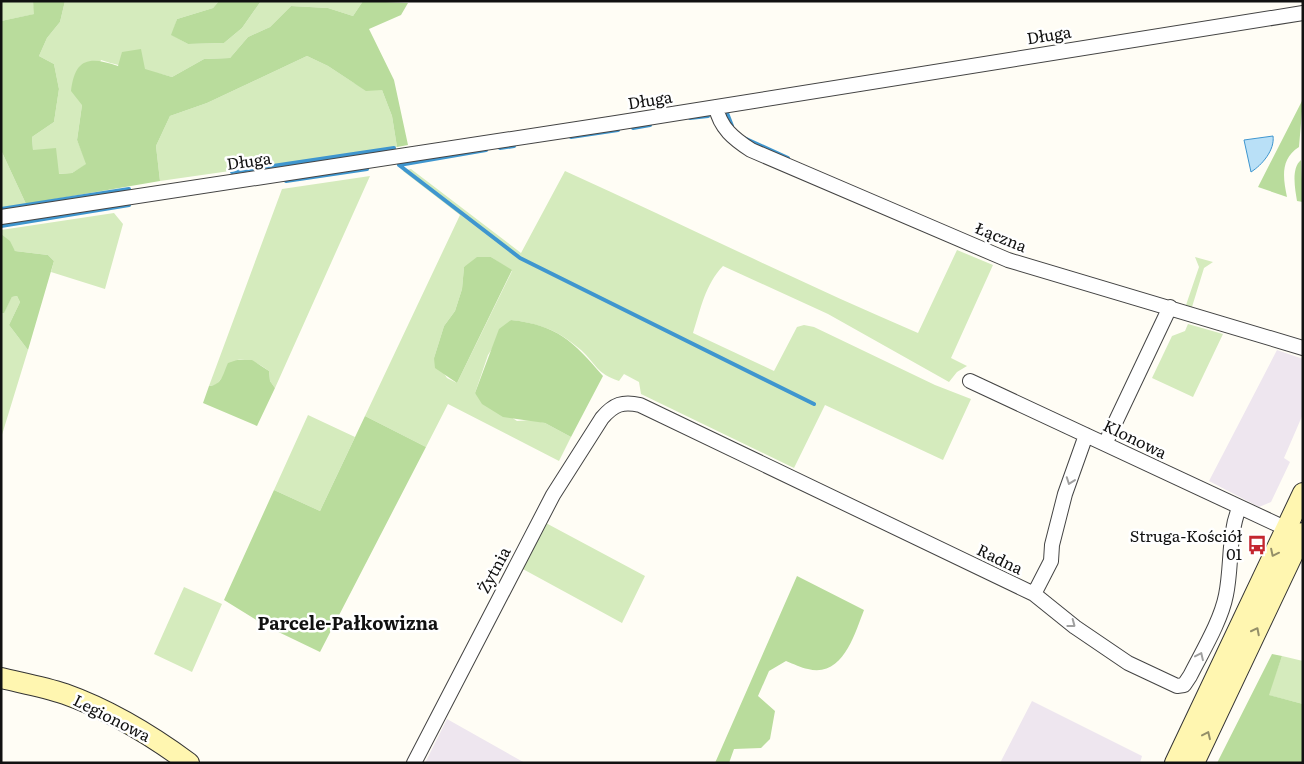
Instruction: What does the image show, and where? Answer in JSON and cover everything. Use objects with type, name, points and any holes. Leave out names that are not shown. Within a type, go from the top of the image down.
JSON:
[{"type":"main road","points":[[1194,763],[1294,531],[1303,493]]},
{"type":"main road","points":[[1175,763],[1294,531]]},
{"type":"main road","name":"Legionowa","points":[[1,678],[64,694],[100,708],[144,732],[189,763]]},
{"type":"street","name":"Długa","points":[[1,217],[716,107],[1303,13]]},
{"type":"street","name":"Łączna","points":[[716,107],[722,125],[734,139],[773,160],[1008,260],[1303,348]]},
{"type":"street","points":[[1105,444],[1170,307]]},
{"type":"street","name":"Klonowa","points":[[970,381],[1239,508],[1294,531]]},
{"type":"street","name":"Radna","points":[[619,403],[627,402],[640,405],[1034,594],[1075,627],[1128,663],[1176,686],[1184,685],[1190,676],[1222,608],[1226,596],[1233,523],[1239,508]]},
{"type":"street","name":"Żytnia","points":[[414,763],[553,496],[602,418],[619,403]]},
{"type":"street","points":[[1034,594],[1050,561],[1065,494],[1086,435]]},
{"type":"shaded area","points":[[1277,350],[1303,359],[1303,414],[1284,458],[1290,462],[1271,502],[1259,507],[1209,481]]},
{"type":"shaded area","points":[[1032,701],[1142,756],[1140,763],[1000,763]]},
{"type":"shaded area","points":[[447,719],[525,763],[425,763]]},
{"type":"green space","points":[[1,1],[33,1],[35,14],[1,21]]},
{"type":"green space","points":[[33,1],[65,1],[60,22],[47,38],[39,56],[54,64],[59,89],[54,122],[32,137],[33,150],[56,148],[59,174],[72,173],[86,164],[77,140],[82,105],[71,91],[76,72],[85,62],[99,61],[118,66],[122,52],[141,49],[145,69],[172,77],[204,59],[230,58],[248,37],[270,27],[291,6],[328,8],[353,16],[363,1],[408,3],[401,15],[369,29],[394,80],[408,145],[397,147],[392,116],[382,90],[366,91],[328,66],[307,56],[207,103],[170,116],[156,146],[160,181],[26,204],[1,150],[1,21],[34,14]]},
{"type":"green space","points":[[65,1],[219,1],[213,8],[177,19],[172,35],[188,44],[224,43],[242,28],[261,1],[363,1],[353,16],[328,8],[291,6],[270,27],[248,37],[230,58],[204,59],[172,77],[101,60],[82,105],[77,140],[87,164],[72,173],[58,174],[33,150],[32,137],[54,122],[59,89],[54,64],[39,56],[47,38],[60,22]]},
{"type":"green space","points":[[219,1],[261,1],[242,28],[224,43],[188,44],[171,35],[177,19],[213,8]]},
{"type":"green space","points":[[307,56],[328,66],[354,83],[382,90],[392,116],[397,147],[160,181],[156,146],[170,116],[207,103]]},
{"type":"green space","points":[[1303,99],[1299,147],[1289,157],[1284,169],[1287,197],[1258,187]]},
{"type":"green space","points":[[1,150],[26,204],[1,208]]},
{"type":"green space","points":[[1301,160],[1303,202],[1297,201],[1295,185],[1296,168]]},
{"type":"green space","points":[[411,169],[521,253],[565,171],[918,333],[957,250],[993,265],[951,358],[967,366],[957,372],[949,382],[828,314],[723,266],[708,289],[693,333],[774,371],[797,327],[804,325],[814,327],[935,385],[971,399],[943,460],[825,405],[794,468],[641,394],[639,382],[624,374],[619,381],[611,378],[597,368],[581,350],[565,337],[540,326],[511,320],[488,355],[475,393],[517,421],[532,420],[545,423],[571,437],[559,461],[448,404],[426,447],[365,416],[460,215],[403,171]],"holes":[[[491,257],[512,271],[457,383],[447,378],[434,358],[444,326],[455,311],[462,289],[464,267]]]},
{"type":"green space","points":[[370,176],[275,388],[270,381],[269,371],[254,362],[246,360],[237,360],[216,385],[209,386],[282,189]]},
{"type":"green space","points":[[114,213],[123,224],[105,289],[51,272],[54,261],[48,255],[15,251],[1,234],[1,230]]},
{"type":"green space","points":[[1,234],[10,241],[15,251],[48,255],[54,261],[28,350],[9,325],[20,302],[17,296],[12,297],[4,313],[1,313]]},
{"type":"green space","points":[[477,257],[491,257],[512,270],[457,383],[435,368],[434,358],[444,326],[455,311],[462,289],[464,267]]},
{"type":"green space","points":[[1195,257],[1213,262],[1204,268],[1192,307],[1186,305],[1199,267]]},
{"type":"green space","points":[[17,296],[20,302],[9,325],[28,350],[1,438],[1,313],[4,312],[12,297]]},
{"type":"green space","points":[[511,320],[541,326],[563,337],[573,344],[603,376],[571,437],[545,423],[503,417],[482,404],[475,393],[499,329]]},
{"type":"green space","points":[[1188,324],[1223,334],[1193,397],[1152,378],[1172,336],[1185,331]]},
{"type":"green space","points":[[237,360],[252,360],[269,371],[270,381],[275,388],[257,426],[203,403],[209,386],[217,384],[228,363]]},
{"type":"green space","points":[[308,415],[355,437],[320,511],[274,490]]},
{"type":"green space","points":[[365,416],[426,447],[320,652],[266,626],[224,600],[274,490],[320,511]]},
{"type":"green space","points":[[544,522],[645,576],[622,623],[521,568]]},
{"type":"green space","points":[[797,576],[864,610],[852,641],[839,660],[830,667],[820,670],[808,669],[786,661],[769,671],[758,696],[775,711],[770,739],[761,748],[734,749],[729,763],[715,763]]},
{"type":"green space","points":[[184,587],[222,604],[192,672],[154,654]]},
{"type":"green space","points":[[1272,654],[1282,656],[1269,695],[1303,704],[1303,763],[1217,763]]},
{"type":"green space","points":[[1282,656],[1303,661],[1303,704],[1268,695]]},
{"type":"water","points":[[1273,136],[1272,147],[1267,157],[1251,172],[1244,140]]},
{"type":"waterway","points":[[727,113],[732,126]]},
{"type":"waterway","points":[[690,118],[708,116]]},
{"type":"waterway","points":[[633,128],[650,125]]},
{"type":"waterway","points":[[571,137],[618,130]]},
{"type":"waterway","points":[[744,138],[788,158]]},
{"type":"waterway","points":[[500,148],[514,146]]},
{"type":"waterway","points":[[232,172],[394,148]]},
{"type":"waterway","points":[[399,165],[486,150]]},
{"type":"waterway","points":[[399,165],[520,258],[814,404]]},
{"type":"waterway","points":[[286,181],[367,169]]},
{"type":"waterway","points":[[1,209],[129,189]]},
{"type":"waterway","points":[[1,226],[129,205]]},
{"type":"place","name":"Struga-Kościół 01","points":[[1257,545]]},
{"type":"district","name":"Parcele-Pałkowizna","points":[[348,624]]}]
